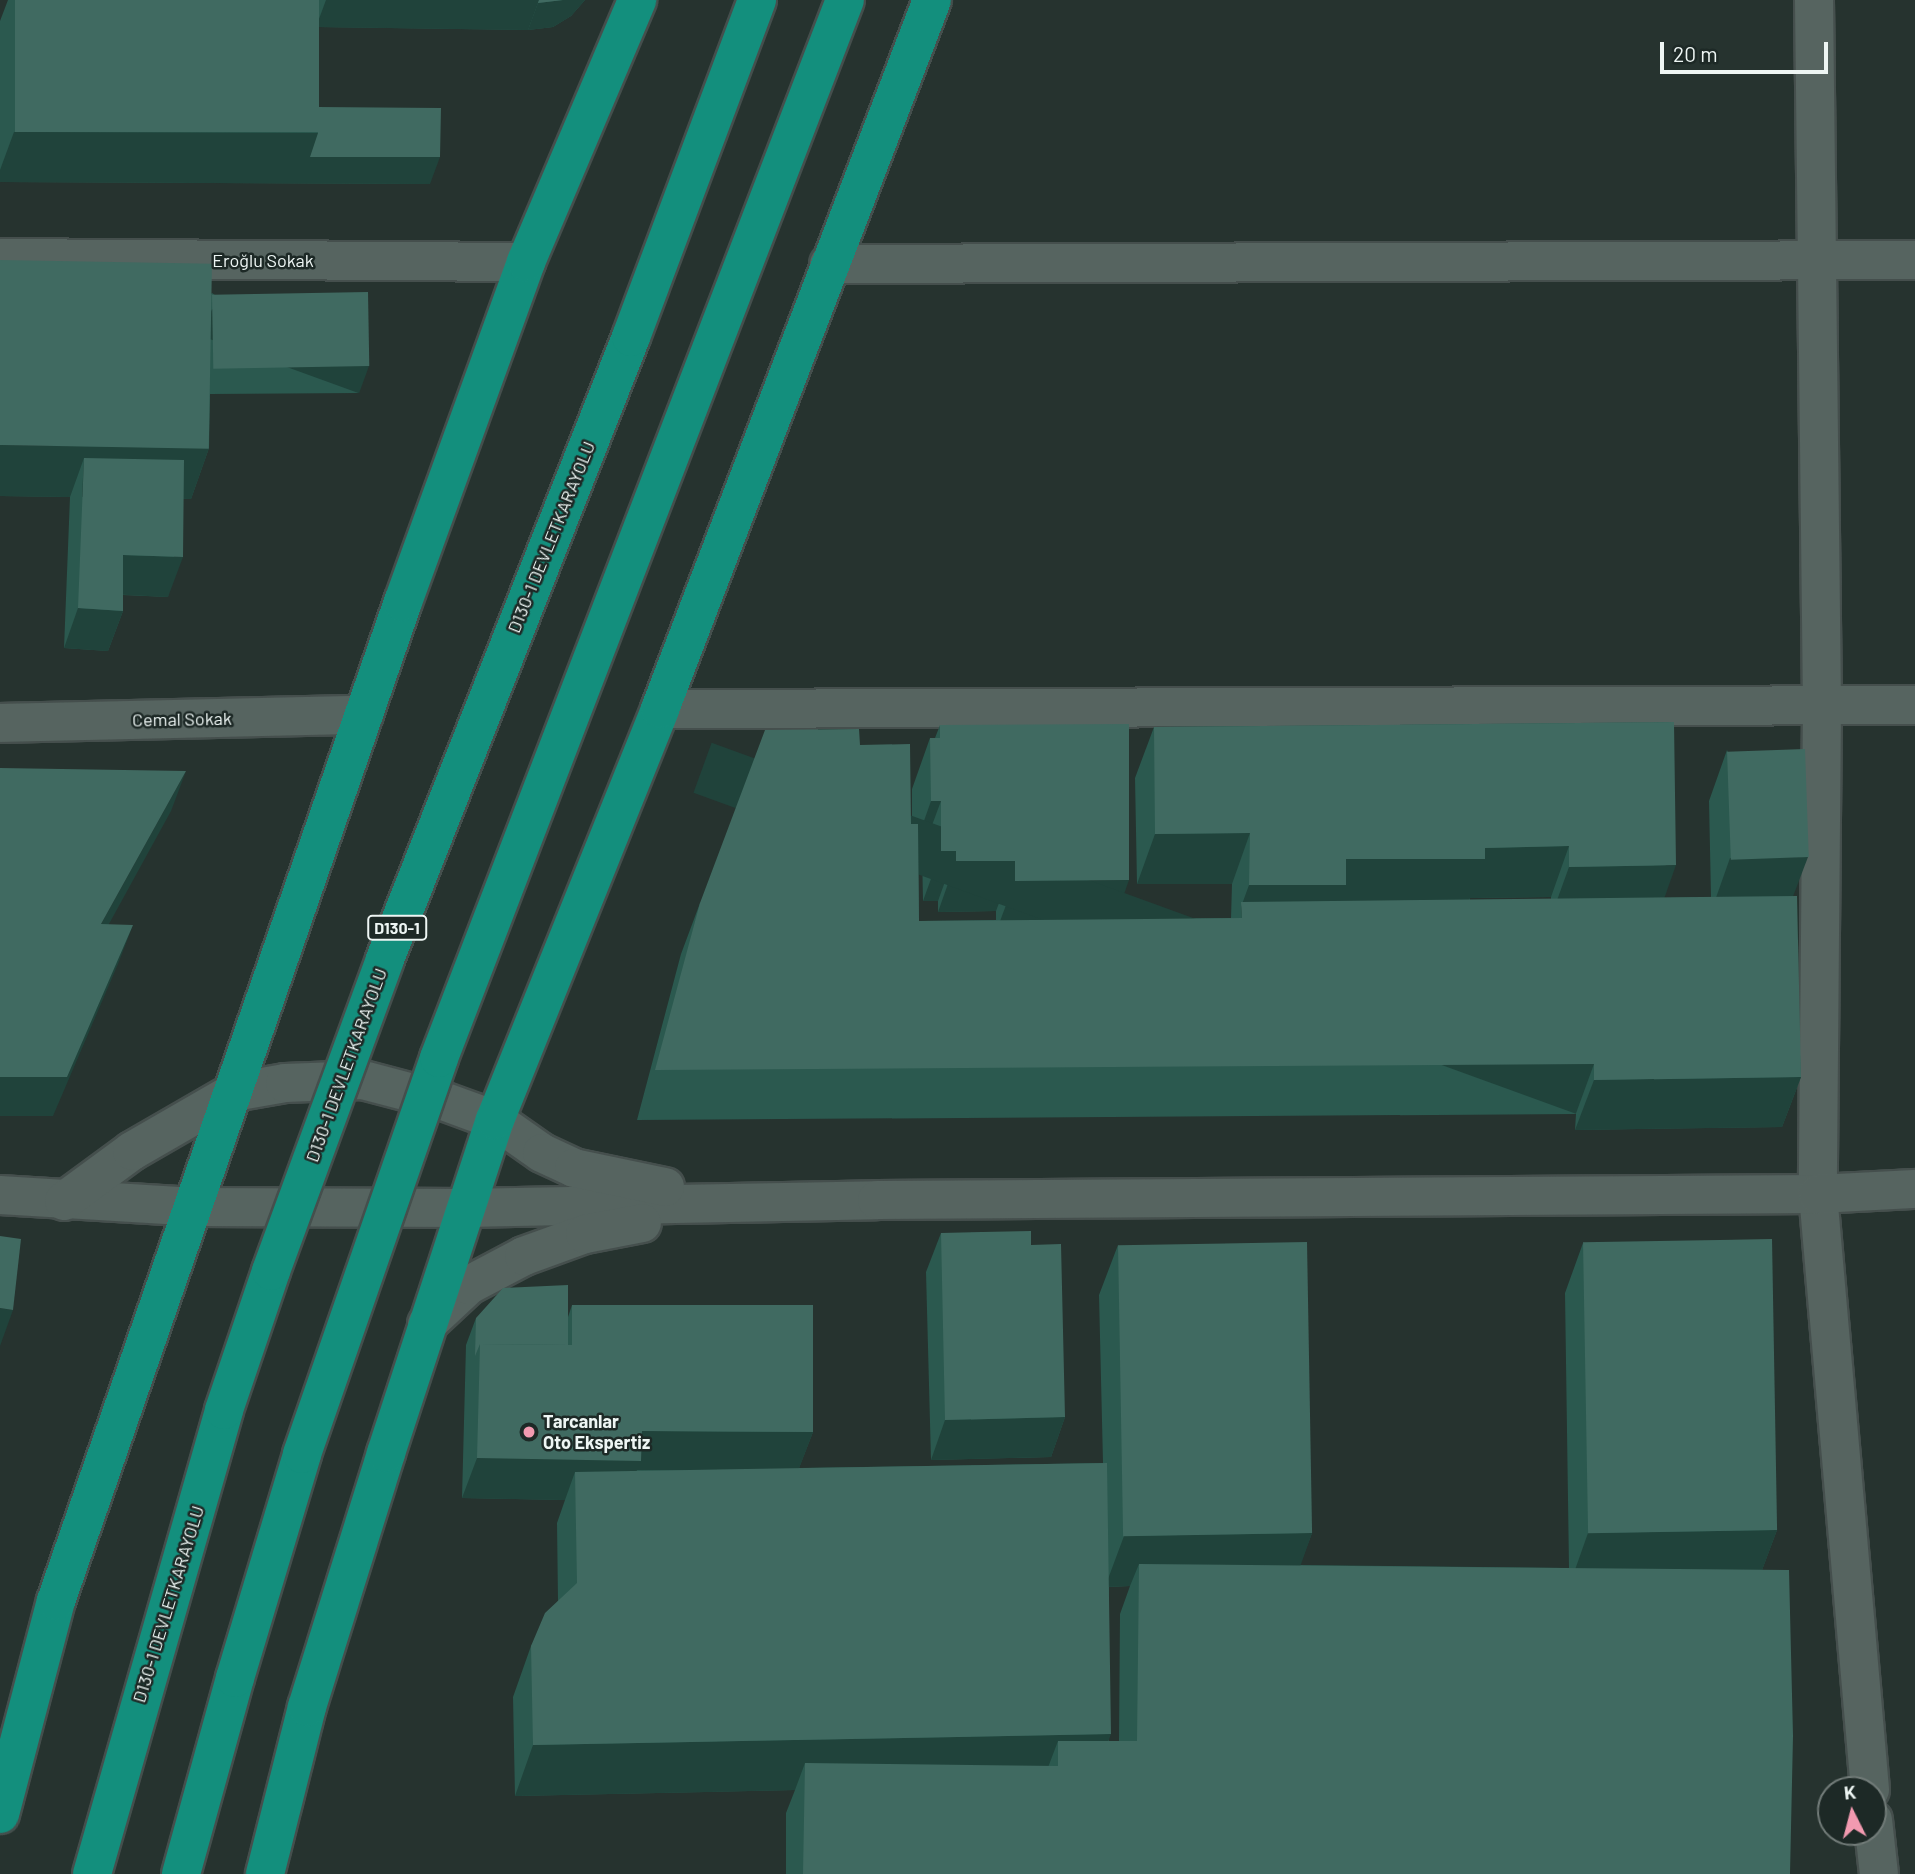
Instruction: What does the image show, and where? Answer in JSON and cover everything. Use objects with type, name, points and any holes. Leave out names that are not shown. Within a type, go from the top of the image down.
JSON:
[{"type":"highway","points":[[0,1814],[56,1601],[364,715],[526,262],[637,0]]},
{"type":"highway","name":"D130-1 DEVLETKARAYOLU","points":[[92,1874],[224,1410],[271,1271],[385,959],[631,337],[757,0]]},
{"type":"highway","points":[[181,1874],[235,1678],[302,1454],[439,1058],[845,0]]},
{"type":"highway","points":[[265,1874],[307,1707],[495,1120],[660,709],[932,0]]},
{"type":"street","points":[[1814,0],[1822,707],[1818,1194],[1870,1776]]},
{"type":"street","name":"Eroğlu Sokak","points":[[0,258],[526,262]]},
{"type":"street","points":[[829,264],[1915,260]]},
{"type":"street","points":[[660,709],[1915,705]]},
{"type":"street","name":"Cemal Sokak","points":[[0,723],[364,715]]},
{"type":"street","points":[[64,1201],[132,1151],[234,1092],[285,1083],[363,1080],[443,1101],[495,1120],[542,1153],[574,1168],[606,1177],[747,1201]]},
{"type":"street","points":[[0,1195],[194,1207],[468,1208],[747,1201],[1818,1194],[1915,1189]]},
{"type":"street","points":[[428,1324],[469,1285],[524,1256],[585,1234],[747,1201]]},
{"type":"street","points":[[1876,1846],[1879,1874]]},
{"type":"building","points":[[15,0],[319,0],[319,132],[15,132]]},
{"type":"building","points":[[539,0],[563,0],[538,3]]},
{"type":"building","points":[[318,107],[441,108],[440,157],[310,157],[318,133]]},
{"type":"building","points":[[0,260],[212,264],[209,449],[0,445]]},
{"type":"building","points":[[368,292],[369,366],[213,369],[212,295]]},
{"type":"building","points":[[84,458],[184,460],[183,557],[123,555],[123,611],[78,608]]},
{"type":"building","points":[[1674,722],[1676,865],[1569,867],[1569,846],[1485,848],[1485,859],[1346,859],[1346,885],[1249,885],[1250,833],[1155,834],[1154,727]]},
{"type":"building","points":[[1129,724],[1129,880],[1015,881],[1015,861],[956,861],[956,851],[941,851],[941,801],[931,801],[930,738],[940,738],[940,725]]},
{"type":"building","points":[[859,729],[860,745],[910,744],[911,824],[918,824],[919,921],[1242,918],[1241,902],[1797,896],[1801,1077],[1594,1080],[1594,1064],[655,1070],[700,903],[765,730]]},
{"type":"building","points":[[1805,749],[1809,857],[1731,860],[1727,752]]},
{"type":"building","points":[[0,768],[186,771],[101,924],[133,925],[67,1077],[0,1077]]},
{"type":"building","points":[[1031,1231],[1031,1245],[1061,1244],[1065,1417],[945,1420],[941,1233]]},
{"type":"building","points":[[0,1236],[21,1239],[13,1310],[0,1308]]},
{"type":"building","points":[[1772,1239],[1777,1530],[1588,1533],[1583,1242]]},
{"type":"building","points":[[1307,1242],[1312,1533],[1123,1536],[1118,1245]]},
{"type":"building","points":[[568,1285],[568,1345],[480,1344],[475,1356],[476,1318],[503,1288]]},
{"type":"building","points":[[572,1305],[813,1305],[813,1432],[642,1431],[641,1461],[477,1458],[480,1344],[572,1345]]},
{"type":"building","points":[[1107,1463],[1111,1734],[533,1745],[531,1646],[545,1613],[577,1583],[575,1472]]},
{"type":"building","points":[[1139,1564],[1789,1570],[1793,1736],[1790,1874],[803,1874],[805,1763],[1058,1766],[1058,1741],[1137,1741]]},
{"type":"place","name":"Tarcanlar Oto Ekspertiz","points":[[529,1432]]}]
